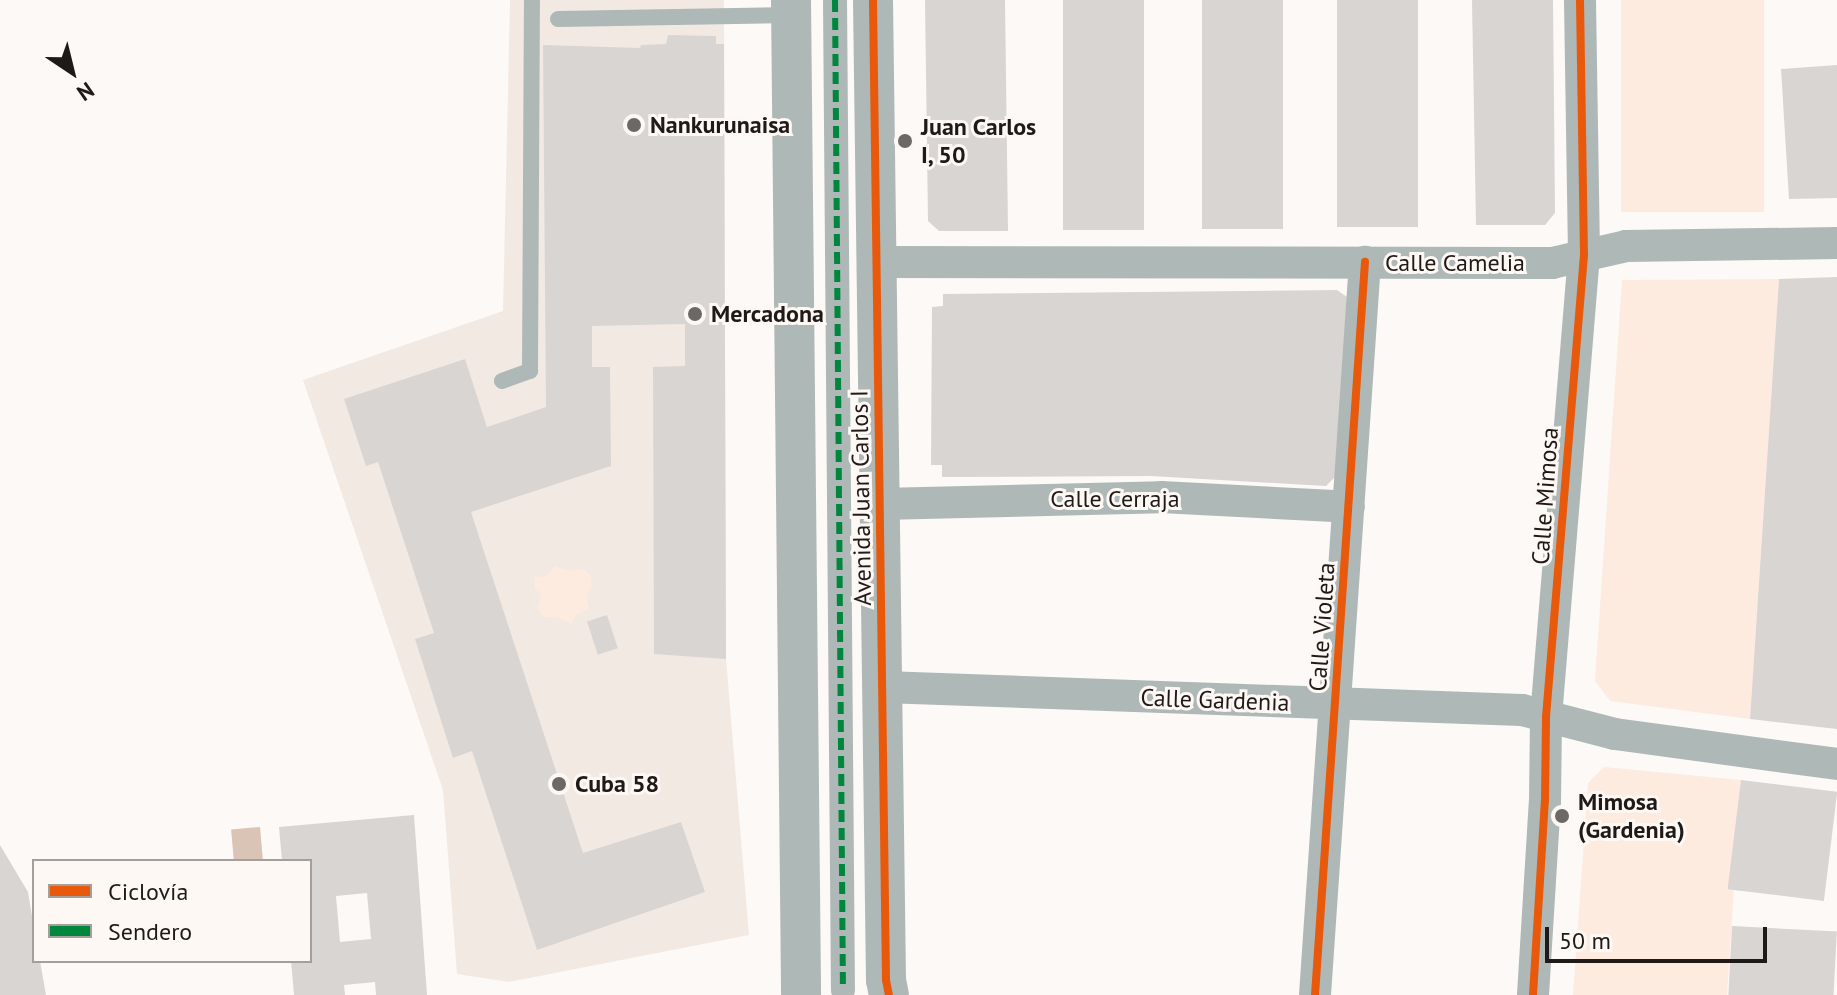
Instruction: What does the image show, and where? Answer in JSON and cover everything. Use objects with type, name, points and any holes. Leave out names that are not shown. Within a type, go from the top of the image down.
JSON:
[{"type":"street","name":"Avenida Juan Carlos I","points":[[835,0],[843,990]]},
{"type":"street","name":"Avenida Juan Carlos I","points":[[873,0],[886,980],[889,995]]},
{"type":"street","name":"Calle Mimosa","points":[[1533,995],[1546,717],[1584,255],[1580,0]]},
{"type":"street","points":[[792,7],[801,995]]},
{"type":"street","name":"Calle Camelia","points":[[878,262],[1552,263],[1626,246],[1837,243]]},
{"type":"street","name":"Calle Violeta","points":[[1315,995],[1365,262]]},
{"type":"street","name":"Calle Cerraja","points":[[881,504],[1161,497],[1349,507]]},
{"type":"street","name":"Calle Gardenia","points":[[884,687],[1522,710],[1615,734],[1837,764]]},
{"type":"lane","points":[[502,381],[530,371],[532,0]]},
{"type":"lane","points":[[558,19],[792,7]]},
{"type":"shaded area","points":[[510,0],[724,0],[726,658],[749,935],[509,982],[457,974],[443,790],[303,380],[503,311]]},
{"type":"shaded area","points":[[1621,0],[1764,0],[1764,212],[1621,212]]},
{"type":"shaded area","points":[[1779,279],[1750,719],[1610,701],[1595,681],[1622,280]]},
{"type":"shaded area","points":[[555,566],[569,571],[584,569],[591,577],[591,587],[586,595],[589,609],[577,614],[571,624],[558,617],[544,617],[537,608],[542,594],[535,589],[534,578],[546,576]]},
{"type":"shaded area","points":[[1604,767],[1741,780],[1727,995],[1573,995],[1588,783]]},
{"type":"shaded area","points":[[260,827],[263,859],[234,859],[231,830]]},
{"type":"building","points":[[925,0],[1005,0],[1008,231],[939,231],[928,221]]},
{"type":"building","points":[[1063,0],[1144,0],[1144,230],[1063,230]]},
{"type":"building","points":[[1202,0],[1283,0],[1283,229],[1202,229]]},
{"type":"building","points":[[1337,0],[1418,0],[1418,227],[1337,227]]},
{"type":"building","points":[[1472,0],[1553,0],[1555,213],[1545,225],[1476,225]]},
{"type":"building","points":[[668,35],[716,36],[716,44],[724,44],[726,659],[654,654],[653,367],[685,366],[685,324],[592,326],[592,367],[610,367],[611,466],[471,512],[583,853],[681,822],[705,892],[537,950],[472,751],[453,758],[415,639],[434,633],[378,462],[366,466],[344,399],[465,359],[487,427],[546,407],[543,45],[640,48],[641,45],[666,44]]},
{"type":"building","points":[[1837,65],[1837,198],[1789,199],[1781,69]]},
{"type":"building","points":[[1837,277],[1837,729],[1750,719],[1779,279]]},
{"type":"building","points":[[1337,290],[1347,297],[1336,476],[1326,486],[1151,476],[942,477],[942,465],[931,465],[932,307],[943,306],[943,294]]},
{"type":"building","points":[[607,615],[618,648],[598,655],[587,621]]},
{"type":"building","points":[[1741,780],[1837,792],[1824,901],[1728,889]]},
{"type":"building","points":[[414,815],[427,995],[376,995],[375,982],[344,985],[345,995],[294,995],[291,963],[312,963],[312,859],[282,859],[279,827]],"holes":[[[367,893],[371,939],[340,942],[336,896]]]},
{"type":"building","points":[[0,845],[28,892],[32,916],[32,963],[40,963],[46,995],[0,995]]},
{"type":"building","points":[[1732,926],[1837,931],[1834,995],[1728,995]]},
{"type":"marked path","points":[[835,0],[843,990]]},
{"type":"cycle path","points":[[873,0],[886,980],[889,995]]},
{"type":"cycle path","points":[[1533,995],[1545,801],[1546,717],[1584,255],[1580,0]]},
{"type":"cycle path","points":[[1315,995],[1365,262]]},
{"type":"place","name":"Nankurunaisa","points":[[634,125]]},
{"type":"place","name":"Juan Carlos I, 50","points":[[905,141]]},
{"type":"place","name":"Mercadona","points":[[695,314]]},
{"type":"place","name":"Cuba 58","points":[[559,784]]},
{"type":"place","name":"Mimosa (Gardenia)","points":[[1562,816]]}]
